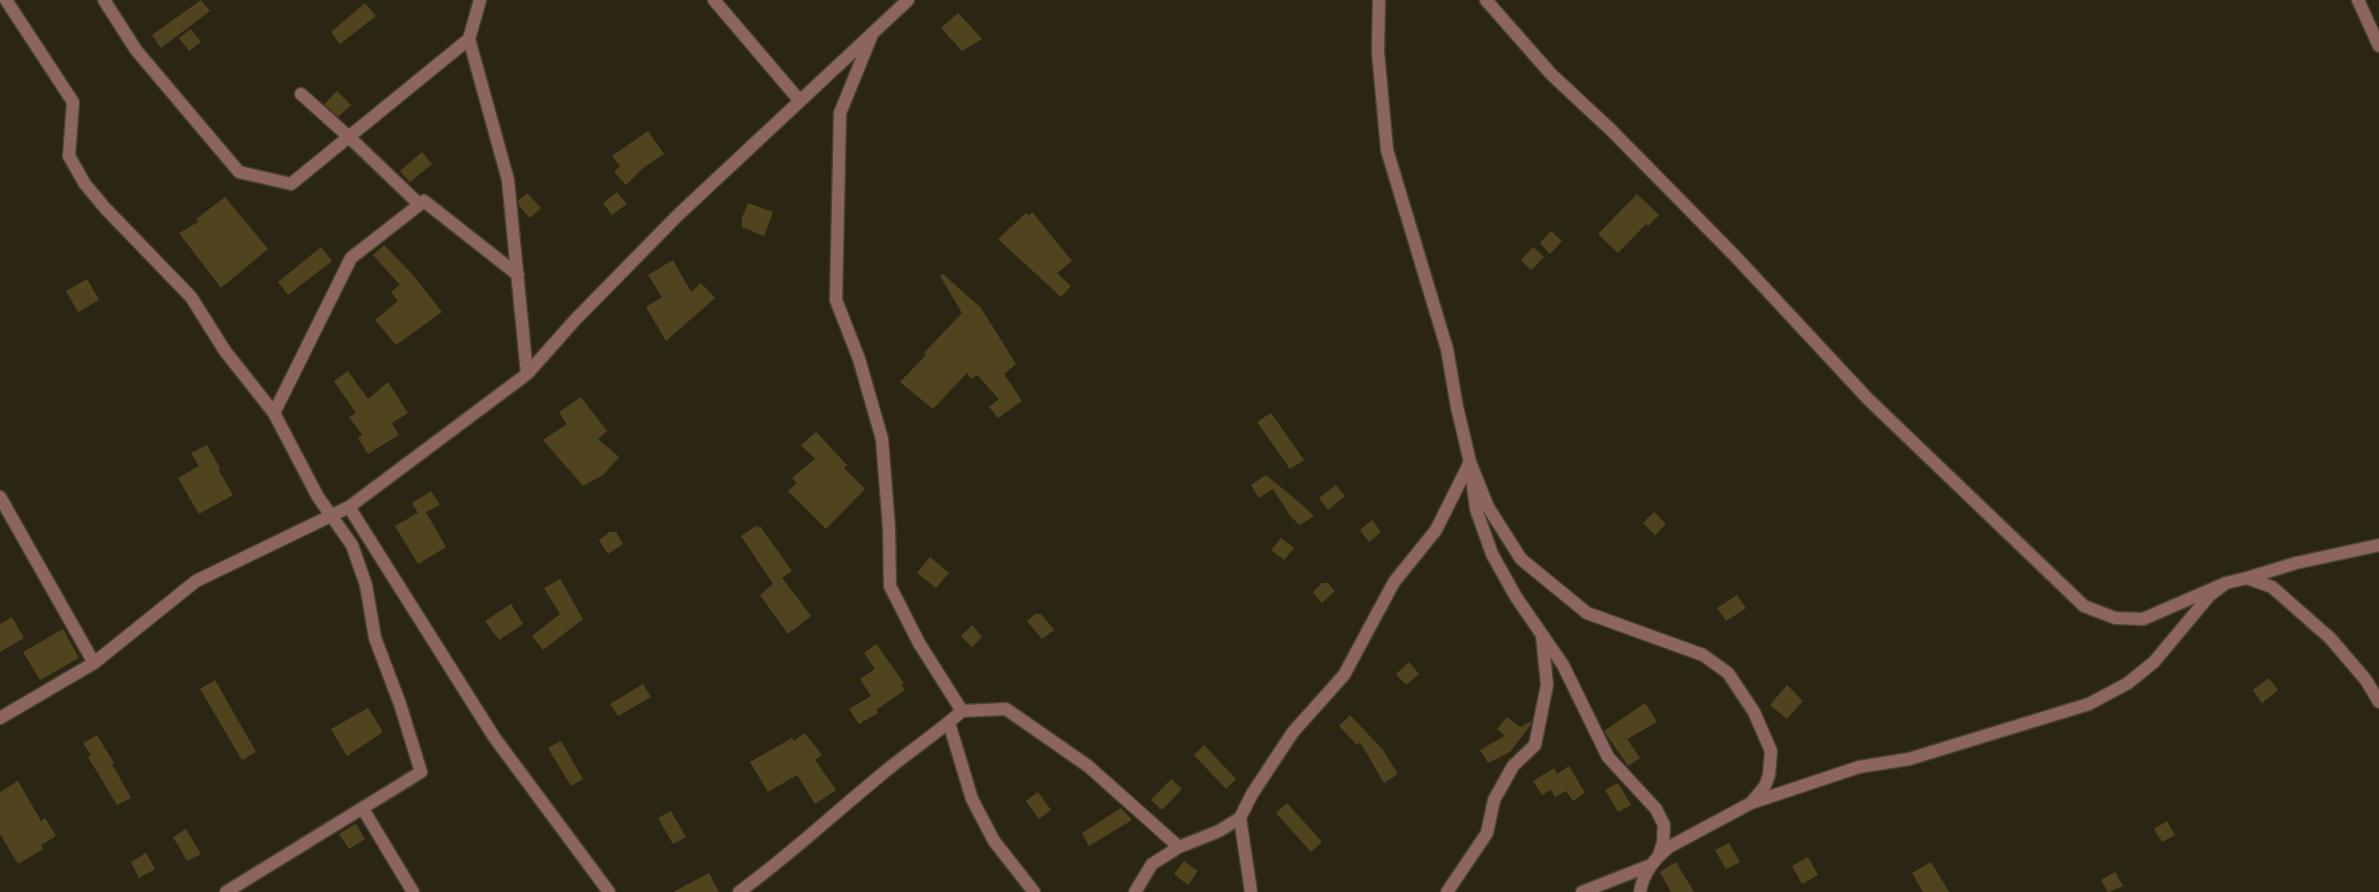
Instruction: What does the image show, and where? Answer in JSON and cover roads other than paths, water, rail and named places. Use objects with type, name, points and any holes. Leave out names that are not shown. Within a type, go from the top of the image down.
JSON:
[{"type":"street","points":[[6,0],[73,102],[69,156],[85,184],[105,208],[191,297],[225,351],[274,413],[292,443],[308,479],[352,545],[366,585],[375,638],[400,704],[421,772],[226,892]]},
{"type":"street","points":[[104,0],[136,50],[239,172],[291,184],[469,39]]},
{"type":"street","points":[[480,0],[469,39],[508,180],[527,374]]},
{"type":"street","points":[[714,0],[800,101]]},
{"type":"street","points":[[0,718],[94,663],[196,581],[350,507],[527,374],[575,320],[678,215],[908,0]]},
{"type":"street","points":[[1379,0],[1378,52],[1387,150],[1447,349],[1457,407],[1470,462],[1476,509],[1492,554],[1516,597],[1563,665],[1608,757],[1656,809],[1664,825],[1663,844],[1645,876],[1640,892]]},
{"type":"street","points":[[1486,0],[1551,74],[1611,130],[1735,256],[1868,399],[2084,606],[2115,618],[2143,619],[2226,584],[2296,562],[2379,545]]},
{"type":"street","points":[[2358,0],[2379,46]]},
{"type":"street","points":[[872,33],[840,114],[836,300],[858,359],[882,439],[889,528],[890,586],[919,643],[962,711]]},
{"type":"street","points":[[301,94],[419,204]]},
{"type":"street","points":[[274,413],[351,258],[424,201],[518,275]]},
{"type":"street","points":[[1470,462],[1488,507],[1521,559],[1545,581],[1587,613],[1702,655],[1728,673],[1754,712],[1771,752],[1769,775],[1764,786],[1751,803]]},
{"type":"street","points":[[1135,892],[1152,864],[1178,847],[1219,831],[1240,818],[1252,794],[1293,732],[1344,675],[1394,582],[1436,530],[1470,462]]},
{"type":"street","points":[[0,497],[94,663]]},
{"type":"street","points":[[350,507],[494,737],[609,892]]},
{"type":"street","points":[[2247,578],[2272,587],[2330,638],[2366,680],[2379,702]]},
{"type":"street","points":[[1582,892],[1655,860],[1669,847],[1751,803],[1859,767],[1909,759],[2089,704],[2128,683],[2154,662],[2210,595],[2226,584]]},
{"type":"street","points":[[1446,892],[1487,833],[1494,800],[1513,766],[1536,745],[1547,685],[1542,632]]},
{"type":"street","points":[[739,892],[794,851],[881,774],[962,711],[1006,709],[1088,766],[1178,847]]},
{"type":"street","points":[[948,723],[972,799],[994,841],[1034,892]]},
{"type":"street","points":[[363,809],[413,892]]},
{"type":"street","points":[[1240,818],[1251,892]]}]
